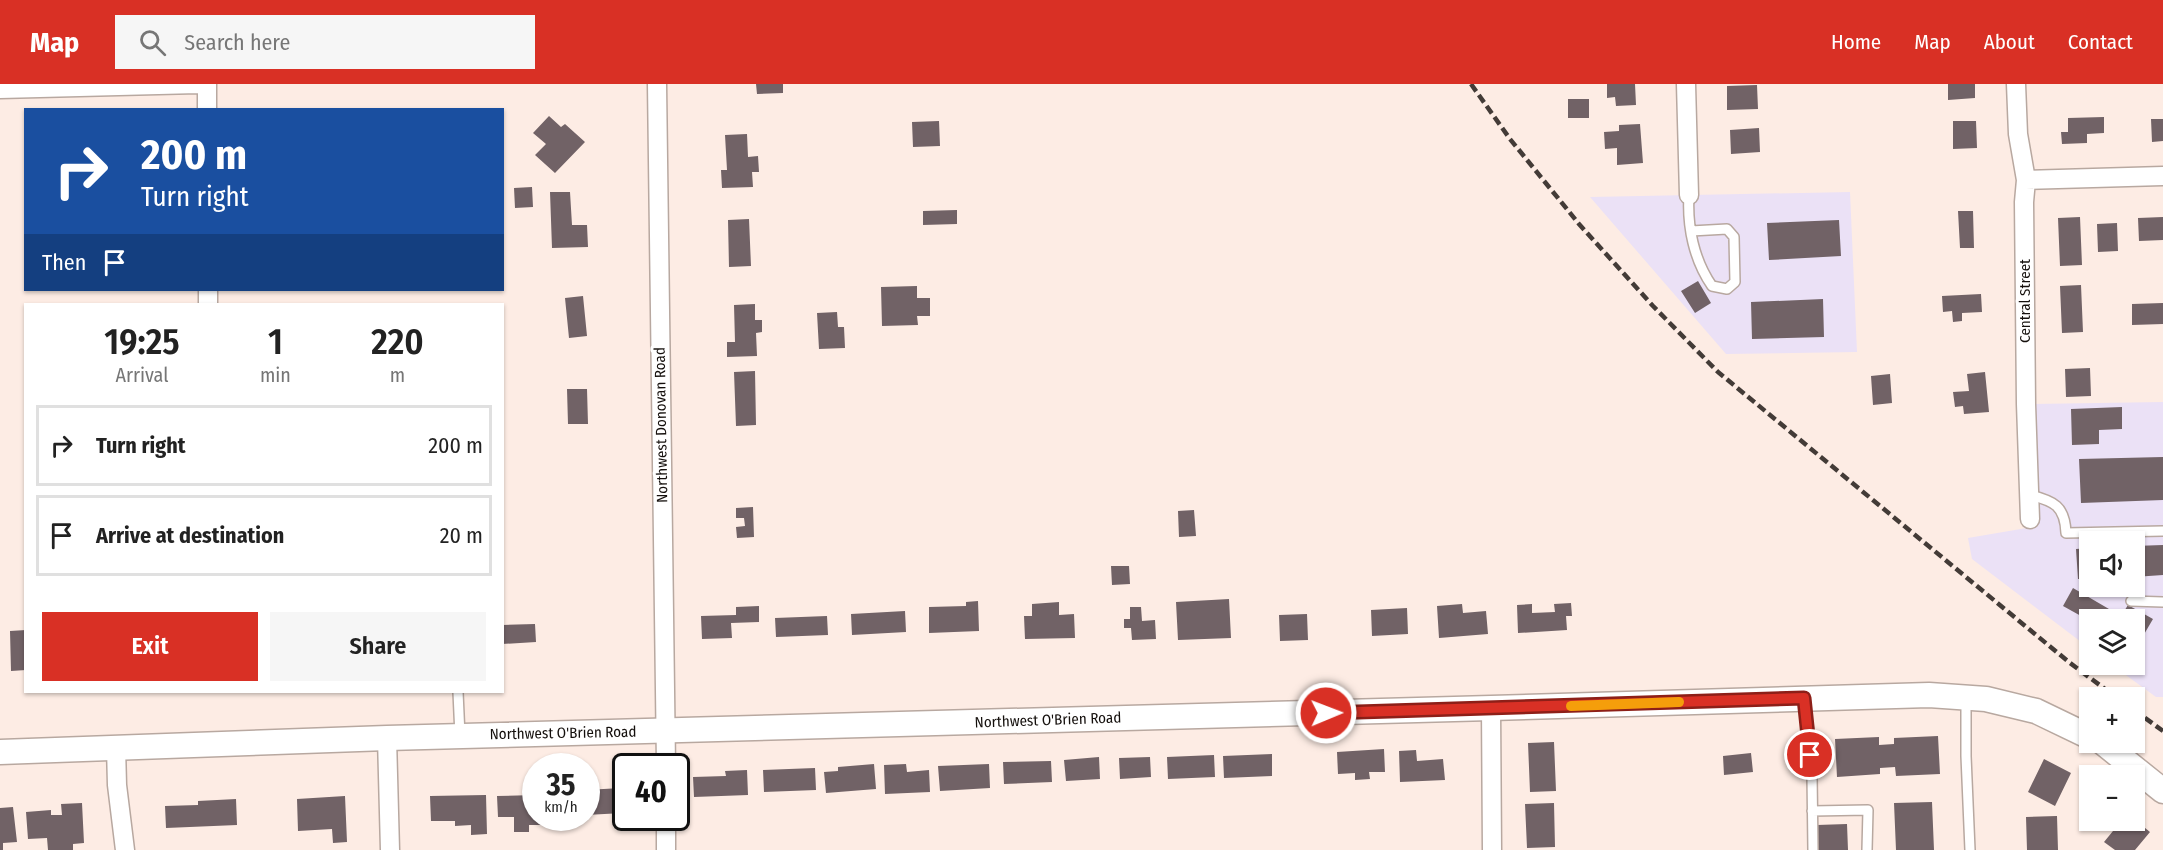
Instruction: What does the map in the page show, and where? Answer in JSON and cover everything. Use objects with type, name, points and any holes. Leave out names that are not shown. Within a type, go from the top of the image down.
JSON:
[{"type":"street","points":[[0,89],[198,84]]},
{"type":"street","points":[[207,84],[207,108]]},
{"type":"street","name":"Northwest Donovan Road","points":[[657,84],[666,753]]},
{"type":"street","points":[[1686,84],[1689,195]]},
{"type":"street","name":"Central Street","points":[[2016,84],[2018,134],[2026,180],[2024,202],[2025,394],[2030,519]]},
{"type":"street","points":[[2026,180],[2163,176]]},
{"type":"street","name":"Northwest O'Brien Road","points":[[0,752],[387,738],[1929,694],[1986,699],[2036,711],[2079,732]]},
{"type":"street","points":[[1491,708],[1492,850]]},
{"type":"street","points":[[387,738],[390,850]]},
{"type":"street","points":[[116,747],[117,785],[125,850]]},
{"type":"street","points":[[2116,753],[2163,791]]},
{"type":"street","points":[[666,831],[666,850]]},
{"type":"lane","points":[[1689,195],[1691,231],[1696,258],[1712,285],[1727,289],[1735,282],[1734,237],[1727,230],[1691,231]]},
{"type":"lane","points":[[2030,495],[2050,500],[2058,507],[2066,519],[2066,533],[2163,531]]},
{"type":"lane","points":[[2131,602],[2163,602]]},
{"type":"lane","points":[[459,693],[460,736]]},
{"type":"lane","points":[[1966,697],[1970,850]]},
{"type":"lane","points":[[1804,698],[1812,775],[1813,850]]},
{"type":"lane","points":[[1812,811],[1868,810],[1867,850]]},
{"type":"shaded area","points":[[1850,192],[1857,352],[1726,354],[1590,197]]},
{"type":"shaded area","points":[[2163,402],[2163,697],[2156,697],[2126,675],[2145,675],[2145,609],[2079,609],[2079,640],[1972,559],[1968,538],[2038,526],[2033,404]]},
{"type":"building","points":[[756,84],[783,84],[783,93],[757,94]]},
{"type":"building","points":[[1607,84],[1635,84],[1636,105],[1616,106],[1615,97],[1607,98]]},
{"type":"building","points":[[1948,84],[1975,84],[1975,98],[1948,100]]},
{"type":"building","points":[[1757,85],[1758,109],[1727,110],[1727,86]]},
{"type":"building","points":[[1568,99],[1589,99],[1589,118],[1568,118]]},
{"type":"building","points":[[549,116],[561,127],[565,124],[585,142],[555,173],[535,155],[546,144],[533,133]]},
{"type":"building","points":[[2104,117],[2104,133],[2087,134],[2087,143],[2062,144],[2061,132],[2068,132],[2068,118]]},
{"type":"building","points":[[2151,119],[2163,119],[2163,141],[2152,142]]},
{"type":"building","points":[[939,121],[940,146],[913,147],[912,122]]},
{"type":"building","points":[[1953,121],[1976,121],[1977,148],[1953,149]]},
{"type":"building","points":[[1640,124],[1643,163],[1617,165],[1617,148],[1605,149],[1604,132],[1619,131],[1619,125]]},
{"type":"building","points":[[1759,128],[1760,152],[1731,154],[1730,130]]},
{"type":"building","points":[[747,134],[748,157],[758,156],[759,172],[752,172],[753,187],[722,188],[721,170],[727,170],[725,135]]},
{"type":"building","points":[[532,187],[533,207],[515,208],[514,188]]},
{"type":"building","points":[[550,192],[570,192],[572,225],[587,225],[588,247],[552,248]]},
{"type":"building","points":[[957,210],[957,224],[923,225],[923,211]]},
{"type":"building","points":[[1958,211],[1973,211],[1974,248],[1960,248]]},
{"type":"building","points":[[2080,217],[2082,265],[2060,266],[2058,218]]},
{"type":"building","points":[[2163,217],[2163,240],[2139,241],[2138,218]]},
{"type":"building","points":[[749,219],[751,266],[729,267],[728,220]]},
{"type":"building","points":[[1839,220],[1841,256],[1769,260],[1767,223]]},
{"type":"building","points":[[2117,223],[2118,251],[2098,252],[2097,224]]},
{"type":"building","points":[[1698,281],[1711,303],[1695,313],[1681,291]]},
{"type":"building","points":[[2081,285],[2083,332],[2062,333],[2060,286]]},
{"type":"building","points":[[917,286],[917,298],[930,298],[930,316],[917,316],[918,325],[882,326],[881,287]]},
{"type":"building","points":[[1981,294],[1982,312],[1962,313],[1962,321],[1953,322],[1952,311],[1943,312],[1942,296]]},
{"type":"building","points":[[583,296],[587,336],[569,338],[565,298]]},
{"type":"building","points":[[1823,299],[1824,337],[1752,339],[1751,302]]},
{"type":"building","points":[[2163,303],[2163,324],[2132,325],[2132,304]]},
{"type":"building","points":[[755,304],[755,320],[762,320],[762,332],[756,333],[757,356],[727,357],[727,342],[735,342],[734,305]]},
{"type":"building","points":[[837,312],[838,327],[844,327],[845,348],[819,349],[817,313]]},
{"type":"building","points":[[2090,368],[2091,396],[2066,397],[2065,369]]},
{"type":"building","points":[[755,371],[756,425],[736,426],[734,372]]},
{"type":"building","points":[[1985,372],[1989,412],[1964,414],[1963,406],[1955,407],[1953,392],[1969,391],[1967,374]]},
{"type":"building","points":[[1890,374],[1892,403],[1873,405],[1871,376]]},
{"type":"building","points":[[567,389],[587,389],[588,424],[568,424]]},
{"type":"building","points":[[2122,407],[2122,429],[2099,430],[2099,444],[2072,445],[2071,409]]},
{"type":"building","points":[[2163,457],[2163,500],[2081,503],[2079,459]]},
{"type":"building","points":[[753,507],[754,537],[737,538],[736,527],[745,526],[744,518],[736,518],[736,508]]},
{"type":"building","points":[[1194,510],[1196,536],[1179,537],[1178,511]]},
{"type":"building","points":[[2163,545],[2163,575],[2145,576],[2145,546]]},
{"type":"building","points":[[2076,549],[2079,549],[2079,579],[2078,579]]},
{"type":"building","points":[[1111,566],[1129,566],[1130,584],[1112,585]]},
{"type":"building","points":[[2073,588],[2079,592],[2079,597],[2088,597],[2109,609],[2079,609],[2079,615],[2063,606]]},
{"type":"building","points":[[1229,599],[1231,638],[1178,640],[1176,602]]},
{"type":"building","points":[[978,601],[979,631],[929,633],[929,607],[966,606],[966,602]]},
{"type":"building","points":[[1059,602],[1059,615],[1074,614],[1075,638],[1025,639],[1024,616],[1032,616],[1032,604]]},
{"type":"building","points":[[1571,603],[1572,616],[1566,616],[1567,630],[1518,633],[1517,605],[1532,604],[1532,613],[1555,612],[1554,604]]},
{"type":"building","points":[[1462,604],[1463,613],[1486,611],[1488,634],[1439,638],[1437,606]]},
{"type":"building","points":[[759,606],[759,622],[731,623],[732,638],[702,639],[701,616],[736,615],[736,607]]},
{"type":"building","points":[[1130,607],[1141,607],[1142,621],[1155,620],[1156,639],[1132,640],[1131,628],[1124,628],[1124,619],[1130,619]]},
{"type":"building","points":[[1407,608],[1408,634],[1372,636],[1371,610]]},
{"type":"building","points":[[905,611],[906,632],[852,635],[851,614]]},
{"type":"building","points":[[1307,614],[1308,640],[1280,641],[1279,615]]},
{"type":"building","points":[[2145,615],[2153,619],[2145,633]]},
{"type":"building","points":[[827,616],[828,635],[776,637],[775,618]]},
{"type":"building","points":[[535,624],[536,642],[504,644],[504,625]]},
{"type":"building","points":[[24,630],[24,670],[11,671],[10,631]]},
{"type":"building","points":[[1938,736],[1940,774],[1896,776],[1895,767],[1880,768],[1880,774],[1837,777],[1835,739],[1879,737],[1879,745],[1894,744],[1894,738]]},
{"type":"building","points":[[1554,742],[1556,791],[1530,792],[1528,743]]},
{"type":"building","points":[[1384,749],[1385,772],[1369,772],[1370,779],[1355,780],[1355,773],[1338,774],[1337,752]]},
{"type":"building","points":[[1416,750],[1417,761],[1443,759],[1445,780],[1400,782],[1399,751]]},
{"type":"building","points":[[1751,753],[1753,772],[1724,775],[1723,756]]},
{"type":"building","points":[[1272,754],[1272,776],[1224,778],[1223,756]]},
{"type":"building","points":[[1214,755],[1215,777],[1168,779],[1167,757]]},
{"type":"building","points":[[1099,757],[1100,779],[1066,781],[1064,760]]},
{"type":"building","points":[[1150,757],[1151,777],[1120,779],[1119,758]]},
{"type":"building","points":[[2044,759],[2071,773],[2055,806],[2028,792]]},
{"type":"building","points":[[1051,761],[1052,782],[1004,784],[1003,762]]},
{"type":"building","points":[[874,764],[876,789],[826,793],[824,772],[838,771],[838,767]]},
{"type":"building","points":[[906,764],[907,772],[929,770],[930,792],[885,794],[884,765]]},
{"type":"building","points":[[989,764],[990,788],[940,791],[938,766]]},
{"type":"building","points":[[815,768],[816,790],[764,792],[763,770]]},
{"type":"building","points":[[747,770],[748,795],[694,797],[693,777],[726,776],[725,771]]},
{"type":"building","points":[[600,789],[612,789],[612,814],[600,814]]},
{"type":"building","points":[[486,795],[487,834],[471,835],[471,825],[455,826],[455,821],[431,821],[430,796]]},
{"type":"building","points":[[522,795],[522,831],[529,832],[514,832],[514,817],[498,817],[497,796]]},
{"type":"building","points":[[345,796],[347,842],[333,843],[332,829],[298,831],[297,799]]},
{"type":"building","points":[[236,799],[237,825],[166,828],[165,806],[198,805],[198,801]]},
{"type":"building","points":[[1932,802],[1934,850],[1896,850],[1894,803]]},
{"type":"building","points":[[82,803],[84,843],[73,844],[73,850],[48,850],[47,838],[28,839],[26,812],[51,810],[51,815],[62,815],[61,804]]},
{"type":"building","points":[[1554,803],[1555,847],[1527,848],[1525,804]]},
{"type":"building","points":[[13,807],[17,842],[3,843],[3,850],[0,850],[0,808]]},
{"type":"building","points":[[2057,816],[2058,850],[2027,850],[2026,817]]},
{"type":"building","points":[[1847,824],[1848,850],[1818,850],[1817,825]]},
{"type":"building","points":[[2145,828],[2150,832],[2135,850],[2115,850],[2104,842],[2113,831],[2145,831]]},
{"type":"railway","points":[[1471,84],[1510,139],[1579,224],[1653,306],[1718,372],[2070,663],[2102,687]]},
{"type":"railway","points":[[2145,718],[2163,731]]},
{"type":"slow traffic","points":[[1571,706],[1679,702]]},
{"type":"route","points":[[1326,713],[1804,698],[1810,755]]}]
